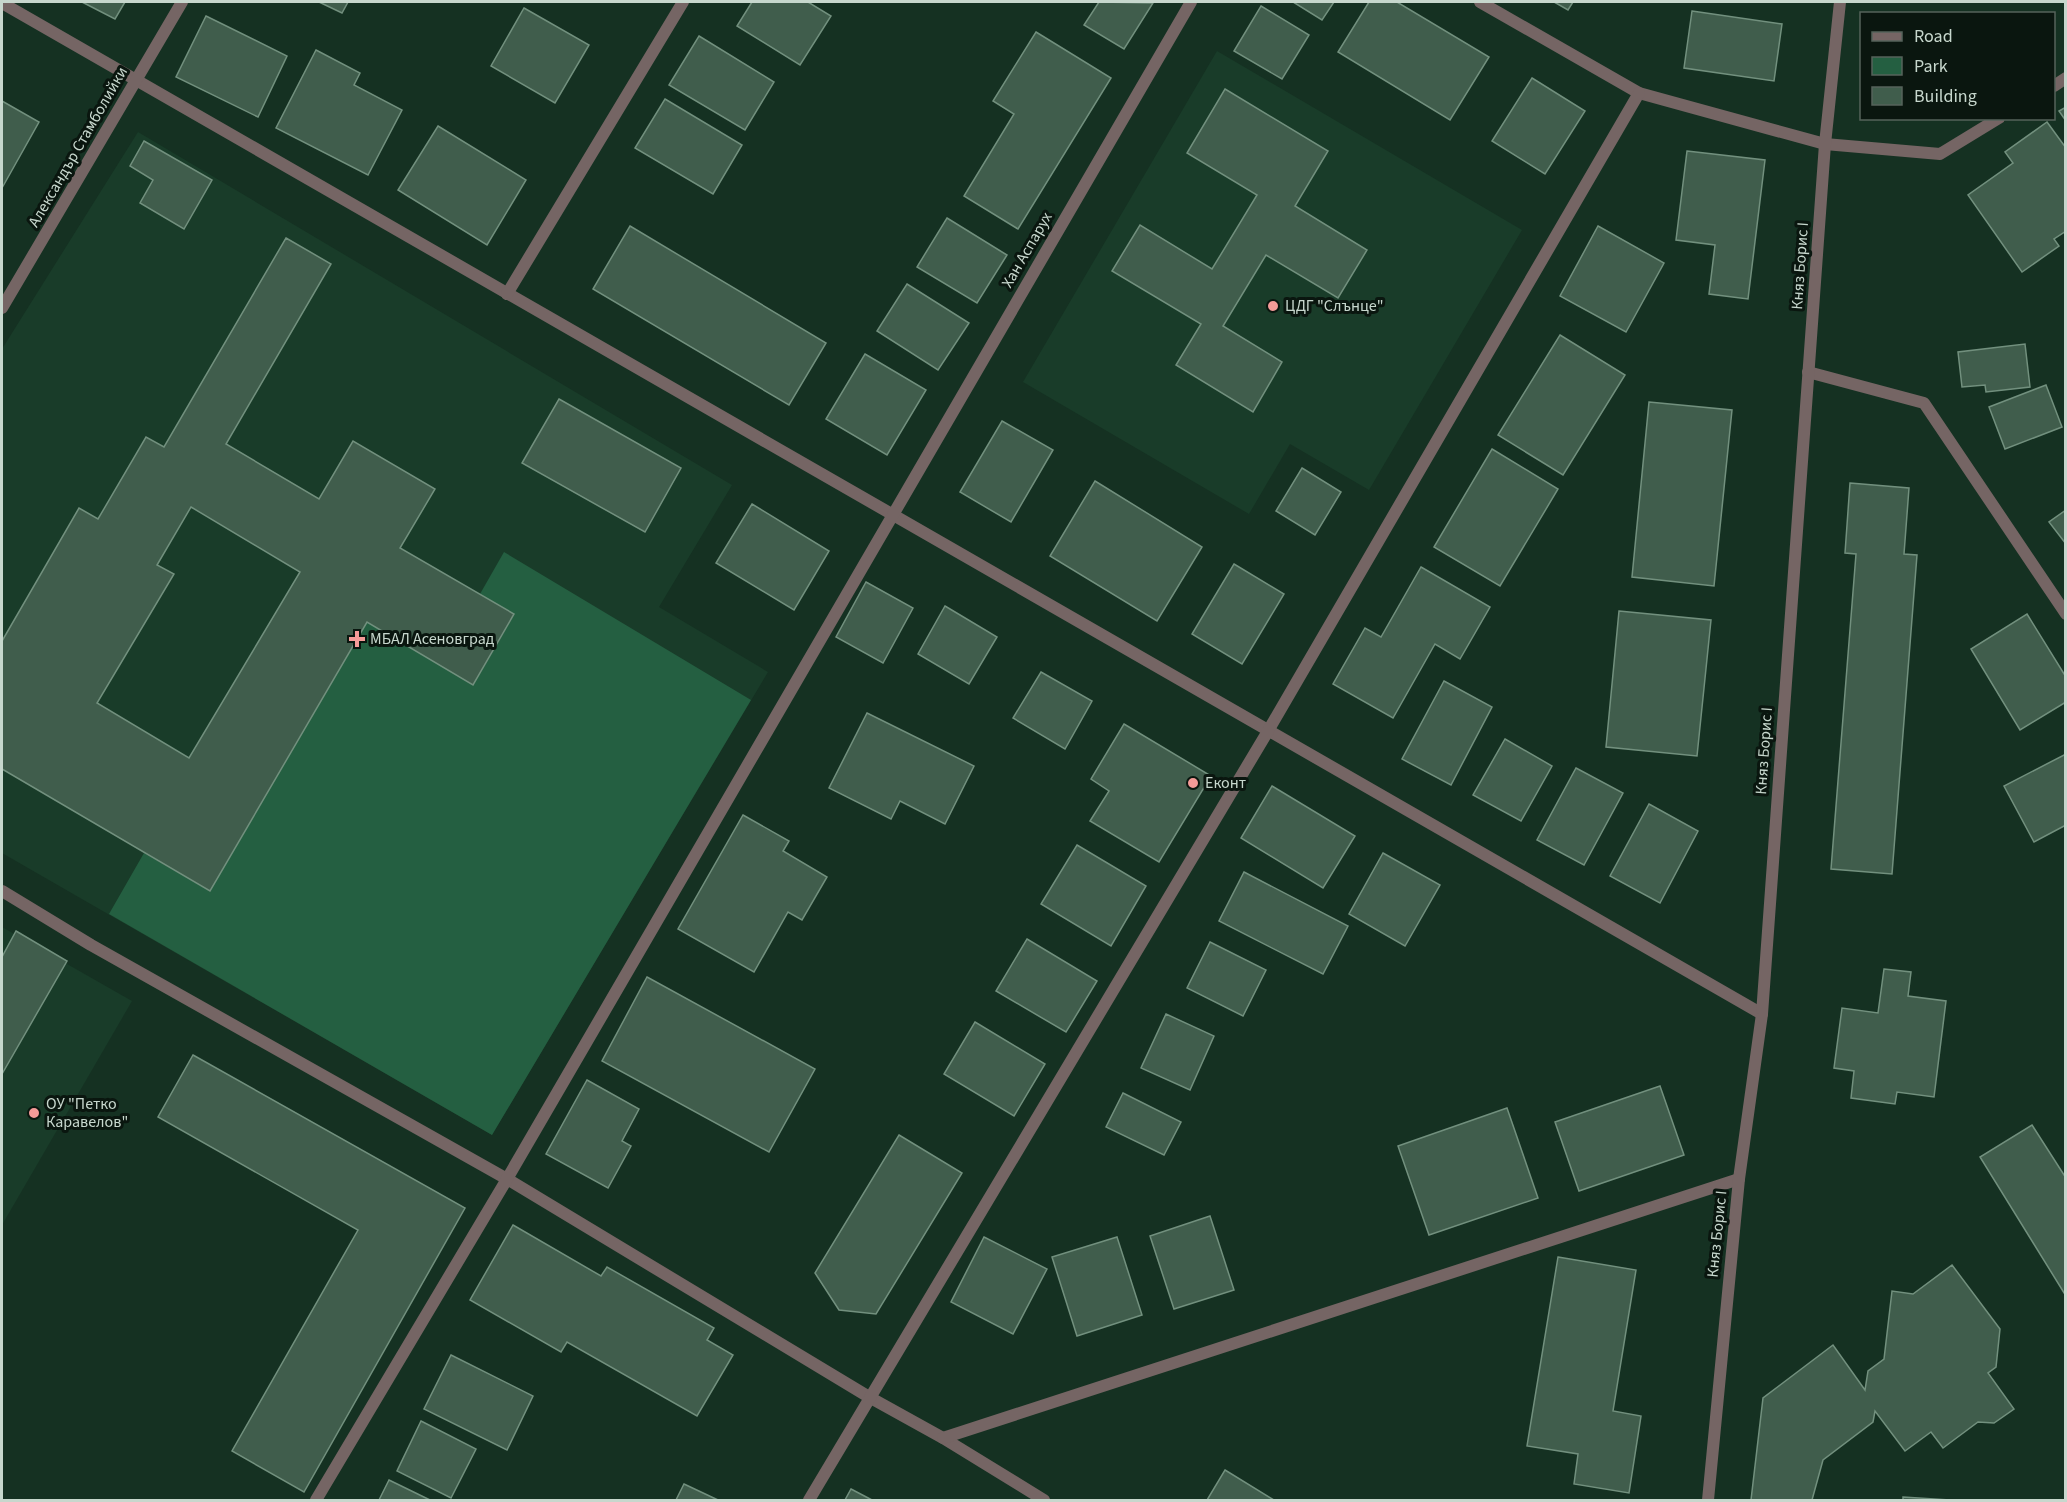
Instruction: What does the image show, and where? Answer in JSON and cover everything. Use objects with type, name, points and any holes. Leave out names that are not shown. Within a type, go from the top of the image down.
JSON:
[{"type":"street","name":"Александър Стамболийки","points":[[2,308],[182,2]]},
{"type":"street","points":[[507,294],[683,2]]},
{"type":"street","name":"Хан Аспарух","points":[[316,1500],[507,1179],[891,514],[1191,2]]},
{"type":"street","points":[[1480,2],[1639,93],[1825,144],[1940,154],[1996,120]]},
{"type":"street","name":"Княз Борис I","points":[[1708,1500],[1739,1179],[1762,1014],[1825,144],[1839,2]]},
{"type":"street","points":[[2,3],[1762,1014]]},
{"type":"street","points":[[809,1500],[1268,731],[1639,93]]},
{"type":"street","points":[[1808,372],[1924,403],[2066,614]]},
{"type":"street","points":[[2,891],[92,945],[507,1179],[1044,1500]]},
{"type":"street","points":[[943,1438],[1739,1179]]},
{"type":"shaded area","name":"ЦДГ \"Слънце\"","points":[[1217,51],[1522,230],[1369,490],[1290,444],[1249,514],[1023,382]]},
{"type":"shaded area","name":"МБАЛ Асеновград","points":[[138,132],[732,485],[659,607],[768,672],[492,1135],[2,853],[2,349]]},
{"type":"shaded area","name":"ОУ \"Петко Каравелов\"","points":[[2,927],[132,1001],[2,1225]]},
{"type":"green space","points":[[504,552],[751,700],[492,1135],[109,914],[144,853],[210,891],[367,622],[474,684],[514,615],[480,594]]},
{"type":"building","points":[[82,2],[125,2],[115,19]]},
{"type":"building","points":[[319,2],[348,2],[342,13]]},
{"type":"building","points":[[752,2],[808,2],[831,16],[800,65],[737,26]]},
{"type":"building","points":[[1099,2],[1153,3],[1124,49],[1084,25]]},
{"type":"building","points":[[1293,2],[1334,2],[1322,20]]},
{"type":"building","points":[[1369,2],[1397,2],[1489,57],[1450,120],[1338,52]]},
{"type":"building","points":[[1554,2],[1573,2],[1568,10]]},
{"type":"building","points":[[1261,6],[1309,35],[1282,79],[1234,51]]},
{"type":"building","points":[[524,8],[589,45],[555,103],[491,66]]},
{"type":"building","points":[[1692,11],[1782,24],[1774,81],[1684,68]]},
{"type":"building","points":[[206,16],[287,56],[258,117],[176,77]]},
{"type":"building","points":[[1036,32],[1111,78],[1018,229],[964,196],[1014,114],[993,101]]},
{"type":"building","points":[[699,36],[774,82],[745,130],[669,85]]},
{"type":"building","points":[[316,50],[360,73],[354,85],[402,110],[368,175],[276,128]]},
{"type":"building","points":[[1532,78],[1585,111],[1545,174],[1492,141]]},
{"type":"building","points":[[1225,89],[1328,151],[1295,206],[1367,250],[1338,298],[1266,255],[1223,326],[1282,362],[1253,412],[1176,365],[1201,324],[1112,271],[1140,225],[1212,269],[1257,195],[1187,153]]},
{"type":"building","points":[[665,99],[742,145],[713,194],[635,148]]},
{"type":"building","points":[[2,101],[39,122],[2,188]]},
{"type":"building","points":[[2066,107],[2066,121],[2059,111]]},
{"type":"building","points":[[2047,122],[2066,148],[2066,231],[2054,239],[2059,246],[2022,272],[1968,195],[2013,163],[2005,152]]},
{"type":"building","points":[[438,126],[526,180],[487,245],[398,190]]},
{"type":"building","points":[[144,141],[212,180],[184,229],[140,203],[153,180],[130,166]]},
{"type":"building","points":[[1687,151],[1765,160],[1748,299],[1709,294],[1715,245],[1676,240]]},
{"type":"building","points":[[947,218],[1007,255],[977,303],[917,267]]},
{"type":"building","points":[[630,226],[826,343],[789,405],[593,289]]},
{"type":"building","points":[[1598,226],[1664,263],[1626,332],[1560,296]]},
{"type":"building","points":[[286,238],[331,264],[226,444],[319,499],[353,441],[435,489],[400,548],[514,614],[473,685],[367,622],[210,891],[2,769],[2,641],[79,508],[98,519],[146,437],[164,447]],"holes":[[[191,507],[300,572],[189,758],[97,703],[174,574],[157,565]]]},
{"type":"building","points":[[907,284],[969,323],[938,370],[877,331]]},
{"type":"building","points":[[1560,335],[1625,375],[1563,475],[1498,435]]},
{"type":"building","points":[[2025,344],[2030,387],[1986,392],[1985,385],[1962,387],[1958,352]]},
{"type":"building","points":[[865,354],[926,390],[887,455],[826,419]]},
{"type":"building","points":[[2046,385],[2062,427],[2005,449],[1989,407]]},
{"type":"building","points":[[559,399],[681,468],[645,532],[522,463]]},
{"type":"building","points":[[1649,402],[1732,410],[1714,586],[1632,577]]},
{"type":"building","points":[[1002,421],[1053,450],[1011,522],[960,492]]},
{"type":"building","points":[[1492,449],[1558,489],[1500,586],[1434,547]]},
{"type":"building","points":[[1302,468],[1341,492],[1315,535],[1276,511]]},
{"type":"building","points":[[1095,481],[1202,547],[1157,621],[1050,556]]},
{"type":"building","points":[[1850,483],[1909,488],[1904,554],[1917,555],[1892,874],[1831,869],[1856,554],[1845,553]]},
{"type":"building","points":[[752,504],[829,551],[794,610],[716,563]]},
{"type":"building","points":[[2066,510],[2066,544],[2049,522]]},
{"type":"building","points":[[1234,564],[1284,594],[1242,664],[1192,634]]},
{"type":"building","points":[[1421,567],[1490,607],[1460,659],[1435,644],[1393,718],[1333,684],[1365,628],[1381,637]]},
{"type":"building","points":[[866,582],[913,608],[883,663],[836,637]]},
{"type":"building","points":[[945,606],[997,637],[969,684],[918,654]]},
{"type":"building","points":[[1619,611],[1711,620],[1697,756],[1606,747]]},
{"type":"building","points":[[2027,614],[2066,677],[2066,702],[2020,730],[1971,649]]},
{"type":"building","points":[[1041,672],[1092,701],[1065,749],[1013,718]]},
{"type":"building","points":[[1444,681],[1492,707],[1451,785],[1402,759]]},
{"type":"building","points":[[867,713],[974,766],[945,824],[900,801],[891,819],[829,788]]},
{"type":"building","points":[[1124,724],[1211,776],[1159,862],[1090,821],[1109,791],[1091,779]]},
{"type":"building","points":[[1505,739],[1552,766],[1521,821],[1473,795]]},
{"type":"building","points":[[2066,754],[2066,825],[2034,842],[2004,786]]},
{"type":"building","points":[[1576,768],[1623,793],[1584,865],[1537,840]]},
{"type":"building","points":[[1272,786],[1355,836],[1323,888],[1241,838]]},
{"type":"building","points":[[1649,804],[1698,831],[1660,903],[1610,876]]},
{"type":"building","points":[[743,815],[789,841],[783,851],[827,877],[802,920],[788,912],[754,972],[678,929]]},
{"type":"building","points":[[1077,845],[1146,886],[1111,946],[1041,904]]},
{"type":"building","points":[[1383,853],[1440,885],[1405,946],[1349,914]]},
{"type":"building","points":[[1244,872],[1348,926],[1323,974],[1219,921]]},
{"type":"building","points":[[16,931],[67,961],[2,1074],[2,957]]},
{"type":"building","points":[[1027,939],[1097,981],[1066,1032],[996,991]]},
{"type":"building","points":[[1210,942],[1266,970],[1243,1016],[1187,988]]},
{"type":"building","points":[[1884,969],[1911,972],[1908,996],[1946,1001],[1934,1097],[1897,1092],[1895,1104],[1851,1098],[1854,1071],[1834,1068],[1842,1008],[1878,1013]]},
{"type":"building","points":[[647,977],[815,1069],[769,1152],[602,1061]]},
{"type":"building","points":[[1166,1014],[1214,1036],[1190,1090],[1141,1068]]},
{"type":"building","points":[[975,1022],[1045,1064],[1014,1116],[944,1074]]},
{"type":"building","points":[[193,1055],[465,1208],[304,1492],[232,1451],[358,1230],[158,1117]]},
{"type":"building","points":[[587,1080],[639,1109],[622,1141],[631,1146],[608,1188],[546,1154]]},
{"type":"building","points":[[1660,1086],[1684,1155],[1579,1191],[1555,1122]]},
{"type":"building","points":[[1123,1093],[1181,1122],[1164,1155],[1106,1127]]},
{"type":"building","points":[[1507,1108],[1538,1198],[1429,1235],[1398,1146]]},
{"type":"building","points":[[2032,1125],[2066,1178],[2066,1296],[1980,1157]]},
{"type":"building","points":[[899,1135],[962,1173],[876,1314],[839,1310],[815,1273]]},
{"type":"building","points":[[1210,1216],[1234,1290],[1174,1309],[1150,1236]]},
{"type":"building","points":[[513,1225],[601,1276],[607,1267],[714,1328],[707,1340],[733,1355],[697,1416],[567,1342],[561,1352],[470,1300]]},
{"type":"building","points":[[984,1237],[1047,1269],[1013,1334],[951,1302]]},
{"type":"building","points":[[1117,1237],[1142,1315],[1077,1336],[1052,1257]]},
{"type":"building","points":[[1558,1257],[1636,1270],[1613,1411],[1641,1416],[1629,1493],[1574,1484],[1578,1454],[1527,1446]]},
{"type":"building","points":[[1952,1265],[2000,1329],[1996,1367],[1988,1373],[2014,1409],[1994,1423],[1978,1422],[1943,1448],[1931,1432],[1905,1451],[1875,1411],[1873,1422],[1823,1460],[1812,1500],[1751,1500],[1763,1398],[1833,1345],[1865,1390],[1868,1371],[1884,1359],[1892,1291],[1913,1294]]},
{"type":"building","points":[[451,1355],[533,1396],[507,1450],[424,1409]]},
{"type":"building","points":[[421,1421],[476,1449],[451,1498],[397,1471]]},
{"type":"building","points":[[1225,1470],[1274,1500],[1207,1500]]},
{"type":"building","points":[[389,1480],[430,1500],[379,1500]]},
{"type":"building","points":[[684,1484],[718,1500],[676,1500]]},
{"type":"building","points":[[851,1489],[872,1500],[845,1500]]},
{"type":"building","points":[[1903,1497],[1950,1500],[1903,1500]]},
{"type":"place","name":"ЦДГ \"Слънце\"","points":[[1273,306]]},
{"type":"place","name":"МБАЛ Асеновград","points":[[357,639]]},
{"type":"place","name":"Еконт","points":[[1193,783]]},
{"type":"place","name":"ОУ \"Петко Каравелов\"","points":[[34,1113]]}]
